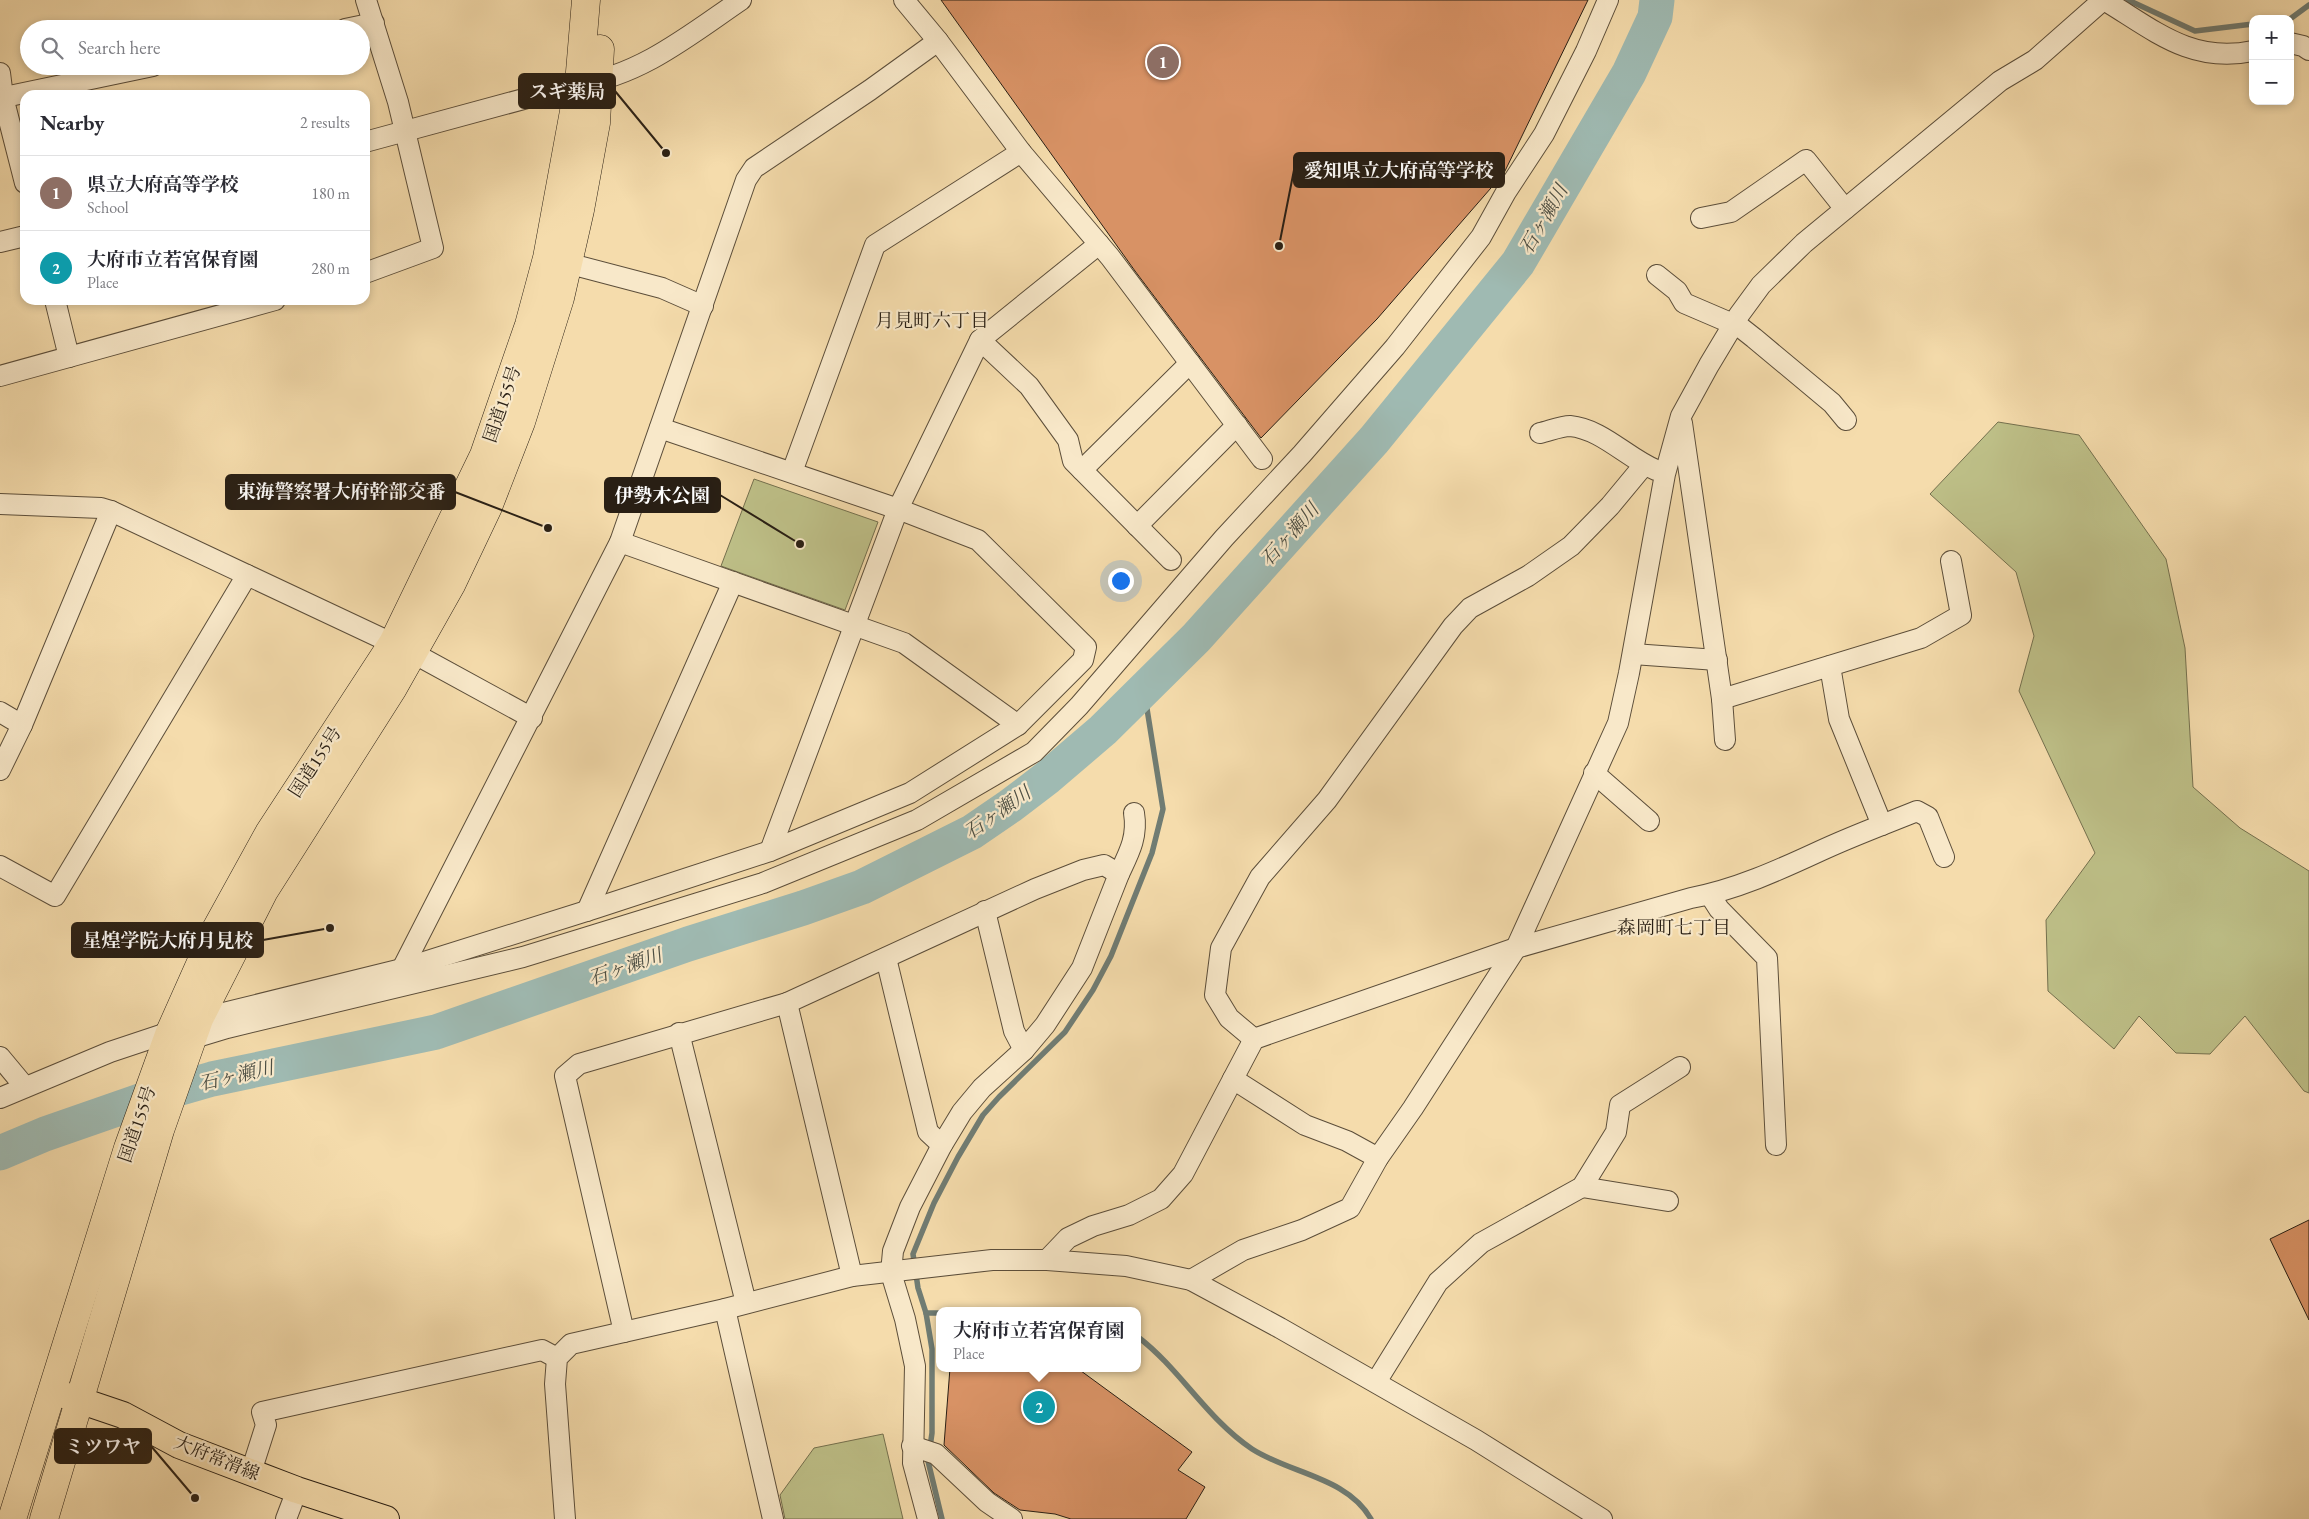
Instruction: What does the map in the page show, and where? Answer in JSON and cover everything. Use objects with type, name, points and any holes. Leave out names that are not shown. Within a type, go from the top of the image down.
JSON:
[{"type":"highway","name":"国道155号","points":[[403,648],[450,585],[488,507],[535,379],[560,298],[596,123],[588,83],[586,0]]},
{"type":"highway","name":"国道155号","points":[[12,1519],[128,1148],[182,1040],[264,891],[393,688],[403,648],[484,455],[530,325],[588,83],[603,0]]},
{"type":"highway","name":"国道155号","points":[[44,1519],[160,1130],[182,1040]]},
{"type":"main road","name":"大府常滑線","points":[[51,1390],[123,1415],[179,1445],[297,1490],[386,1519]]},
{"type":"street","points":[[366,0],[404,131],[433,248],[370,271]]},
{"type":"street","points":[[370,141],[588,83],[637,68],[741,0]]},
{"type":"street","points":[[904,0],[938,41],[1020,152],[1099,244],[1262,459]]},
{"type":"street","points":[[0,1098],[110,1052],[182,1040],[523,957],[763,882],[917,820],[1034,752],[1079,706],[1224,538],[1314,440],[1395,347],[1481,237],[1506,192],[1544,134],[1586,51],[1608,0]]},
{"type":"street","points":[[1191,1280],[1243,1250],[1302,1230],[1350,1208],[1378,1158],[1413,1108],[1516,948],[1618,723],[1633,654],[1665,474],[1681,416],[1734,324],[1761,285],[1804,243],[2000,81],[2035,60],[2104,0],[2166,38],[2194,51],[2233,55],[2249,52]]},
{"type":"street","points":[[370,24],[374,23]]},
{"type":"street","points":[[402,969],[532,718],[620,542],[746,180],[754,168],[870,90],[938,41]]},
{"type":"street","points":[[2294,44],[2309,50]]},
{"type":"street","points":[[0,73],[2,97],[20,164]]},
{"type":"street","points":[[36,90],[109,75]]},
{"type":"street","points":[[2,97],[20,93]]},
{"type":"street","points":[[792,472],[875,245],[1020,152]]},
{"type":"street","points":[[1701,218],[1732,212],[1806,160],[1845,209]]},
{"type":"street","points":[[0,242],[20,237]]},
{"type":"street","points":[[770,850],[898,508],[980,340],[1099,244]]},
{"type":"street","points":[[568,263],[662,288],[703,306]]},
{"type":"street","points":[[1657,275],[1677,291],[1684,303],[1734,324],[1754,338],[1832,403],[1846,420]]},
{"type":"street","points":[[56,305],[69,357]]},
{"type":"street","points":[[0,376],[257,305]]},
{"type":"street","points":[[980,340],[1029,386],[1068,440],[1073,461],[1172,560]]},
{"type":"street","points":[[1082,470],[1190,363]]},
{"type":"street","points":[[1681,416],[1717,660],[1725,740]]},
{"type":"street","points":[[1137,526],[1237,425]]},
{"type":"street","points":[[1540,433],[1569,426],[1586,430],[1644,465],[1665,474]]},
{"type":"street","points":[[182,1040],[587,911],[770,850],[910,793],[1018,725],[1083,660],[1086,647],[978,540],[898,508],[660,428]]},
{"type":"street","points":[[1254,1039],[1228,1018],[1214,995],[1221,948],[1260,877],[1327,800],[1453,626],[1470,608],[1528,576],[1571,546],[1610,506],[1644,465]]},
{"type":"street","points":[[0,504],[101,508],[111,511],[403,648],[532,718]]},
{"type":"street","points":[[0,770],[22,725],[111,511]]},
{"type":"street","points":[[620,542],[904,643],[1018,725]]},
{"type":"street","points":[[1722,699],[1921,638],[1961,614],[1951,561]]},
{"type":"street","points":[[0,866],[55,896],[247,575]]},
{"type":"street","points":[[587,911],[733,582]]},
{"type":"street","points":[[1633,654],[1717,660]]},
{"type":"street","points":[[1830,666],[1839,719],[1882,824]]},
{"type":"street","points":[[0,712],[22,725]]},
{"type":"street","points":[[1594,773],[1649,821]]},
{"type":"street","points":[[1046,1260],[1068,1238],[1093,1226],[1129,1215],[1161,1200],[1183,1174],[1254,1039],[1516,948],[1690,898],[1710,895],[1797,863],[1882,824],[1917,811],[1928,817],[1944,857]]},
{"type":"street","points":[[928,1519],[913,1463],[915,1366],[893,1251],[910,1207],[942,1145],[962,1112],[982,1088],[1024,1050],[1045,1025],[1082,968],[1133,843],[1136,827],[1134,813]]},
{"type":"street","points":[[624,1332],[565,1076],[579,1064],[679,1033],[787,1003],[985,911],[1083,870],[1104,865],[1119,874]]},
{"type":"street","points":[[1710,895],[1719,909],[1767,958],[1776,1145]]},
{"type":"street","points":[[985,911],[1014,1031],[1024,1050]]},
{"type":"street","points":[[886,958],[928,1132],[942,1145]]},
{"type":"street","points":[[787,1003],[852,1276]]},
{"type":"street","points":[[679,1033],[746,1303]]},
{"type":"street","points":[[0,1058],[25,1086]]},
{"type":"street","points":[[1376,1382],[1438,1282],[1481,1243],[1582,1187],[1616,1132],[1620,1104],[1680,1067]]},
{"type":"street","points":[[1233,1079],[1305,1125],[1347,1141],[1378,1158]]},
{"type":"street","points":[[1582,1187],[1668,1201]]},
{"type":"street","points":[[565,1519],[555,1384],[557,1358],[571,1344],[725,1309],[852,1276],[992,1260],[1046,1260],[1126,1266],[1191,1280],[1280,1328],[1476,1440],[1602,1519]]},
{"type":"street","points":[[725,1309],[774,1519]]},
{"type":"street","points":[[251,1472],[266,1425],[262,1412],[542,1350],[557,1358]]},
{"type":"street","points":[[912,1446],[936,1454],[988,1502],[1012,1519]]},
{"type":"street","points":[[286,1519],[297,1490]]},
{"type":"green space","points":[[1998,422],[2079,435],[2166,559],[2185,648],[2193,787],[2240,828],[2309,871],[2309,1093],[2304,1091],[2245,1016],[2210,1054],[2176,1053],[2139,1016],[2114,1049],[2048,991],[2046,920],[2095,853],[2019,691],[2034,636],[2016,572],[1930,494]]},
{"type":"green space","points":[[754,479],[878,522],[845,610],[721,566]]},
{"type":"green space","points":[[883,1434],[903,1519],[785,1519],[780,1495],[814,1448]]},
{"type":"building","points":[[941,0],[1588,0],[1504,173],[1377,319],[1261,438],[1135,271]]},
{"type":"building","points":[[2309,1220],[2309,1320],[2270,1239]]},
{"type":"building","points":[[950,1372],[1082,1372],[1192,1452],[1178,1470],[1205,1487],[1186,1519],[1071,1519],[1055,1514],[1020,1510],[994,1493],[944,1445]]},
{"type":"waterway","name":"石ヶ瀬川","points":[[0,1153],[45,1134],[160,1094],[212,1079],[436,1032],[688,944],[803,908],[862,887],[972,832],[1010,806],[1048,777],[1103,730],[1196,638],[1374,440],[1518,263],[1629,73],[1655,17],[1657,0]]},
{"type":"waterway","points":[[2128,0],[2195,31],[2249,24]]},
{"type":"waterway","points":[[2294,16],[2309,5]]},
{"type":"waterway","points":[[942,1519],[928,1461],[932,1433],[932,1349],[926,1313],[918,1288],[913,1254],[934,1203],[983,1115],[1065,1032],[1093,990],[1111,956],[1152,853],[1163,809],[1144,690]]},
{"type":"waterway","points":[[926,1313],[936,1313]]},
{"type":"waterway","points":[[1141,1340],[1167,1364],[1207,1409],[1236,1437],[1267,1457],[1333,1485],[1348,1494],[1361,1505],[1371,1519]]},
{"type":"place","name":"県立大府高等学校","points":[[1163,62]]},
{"type":"place","name":"スギ薬局","points":[[666,153]]},
{"type":"place","name":"愛知県立大府高等学校","points":[[1279,246]]},
{"type":"place","name":"東海警察署大府幹部交番","points":[[548,528]]},
{"type":"place","name":"伊勢木公園","points":[[800,544]]},
{"type":"place","name":"星煌学院大府月見校","points":[[330,928]]},
{"type":"place","name":"大府市立若宮保育園","points":[[1039,1407]]},
{"type":"place","name":"ミツワヤ","points":[[195,1498]]},
{"type":"district","name":"月見町六丁目","points":[[932,320]]},
{"type":"district","name":"森岡町七丁目","points":[[1674,927]]}]
